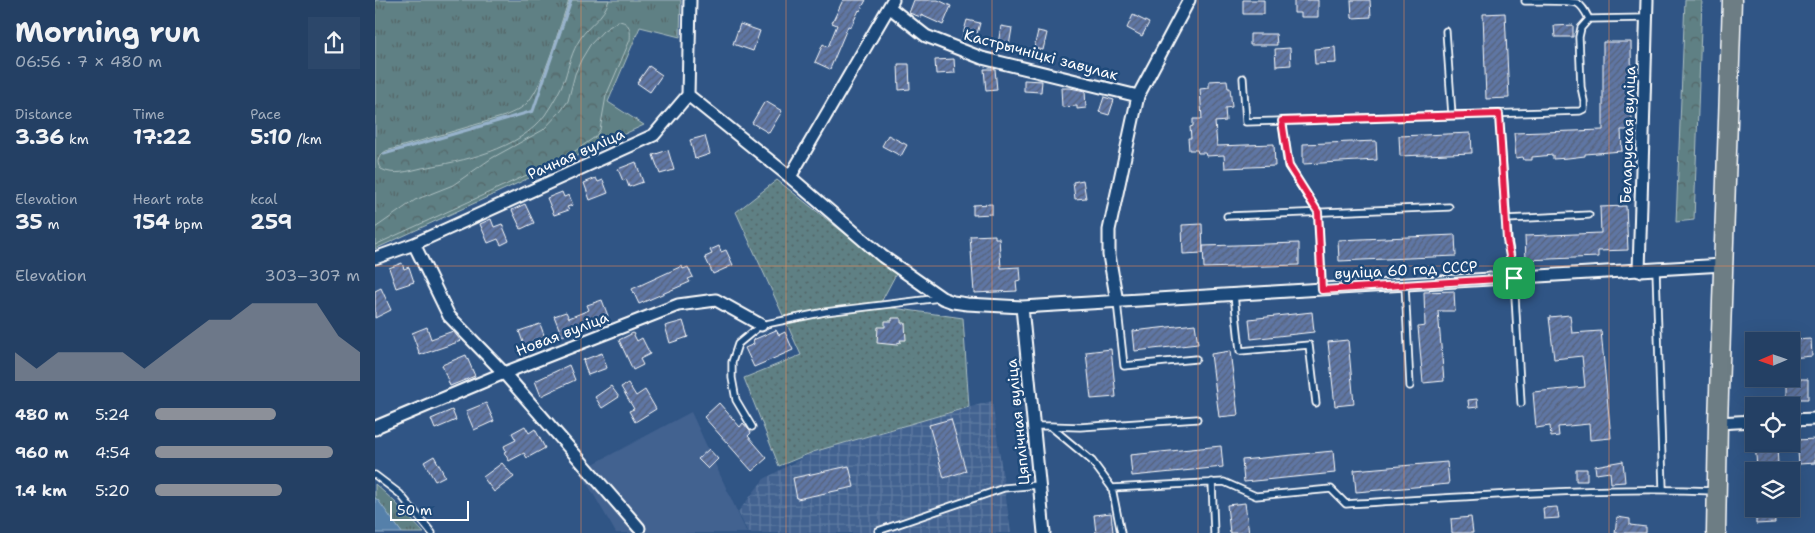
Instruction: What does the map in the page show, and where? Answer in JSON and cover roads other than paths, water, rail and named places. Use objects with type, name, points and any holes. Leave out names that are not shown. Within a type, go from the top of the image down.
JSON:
[{"type":"main road","points":[[1716,533],[1723,265],[1733,0]]},
{"type":"street","points":[[690,0],[688,95],[790,177],[882,256],[942,298]]},
{"type":"street","points":[[1117,302],[1109,255],[1109,230],[1138,96],[1189,0]]},
{"type":"street","name":"Беларуская вуліца","points":[[1639,271],[1647,0]]},
{"type":"street","points":[[790,177],[891,4]]},
{"type":"street","name":"Кастрычніцкі завулак","points":[[891,4],[926,36],[982,58],[1138,96]]},
{"type":"street","name":"Рачная вуліца","points":[[375,258],[414,244],[654,136],[688,95]]},
{"type":"street","points":[[414,244],[449,316],[504,373],[639,528]]},
{"type":"street","name":"вуліца 60 год СССР","points":[[942,298],[967,304],[1022,308],[1723,265]]},
{"type":"street","name":"Новая вуліца","points":[[375,429],[378,426],[504,373],[678,305],[716,300],[761,325]]},
{"type":"street","name":"Цяплічная вуліца","points":[[1022,308],[1044,533]]},
{"type":"street","points":[[1800,419],[1815,418]]},
{"type":"street","points":[[1718,423],[1745,422]]},
{"type":"lane","points":[[1525,1],[1569,1],[1578,3],[1589,19]]},
{"type":"lane","points":[[1243,78],[1246,122],[1579,111],[1584,109],[1585,101],[1581,87],[1579,37],[1581,28],[1589,19],[1646,18]]},
{"type":"lane","points":[[1446,31],[1453,115]]},
{"type":"lane","points":[[1499,114],[1506,218],[1514,278],[1521,403]]},
{"type":"lane","points":[[1282,121],[1289,166],[1318,212],[1322,290]]},
{"type":"lane","points":[[1227,216],[1449,207]]},
{"type":"lane","points":[[1506,218],[1589,215]]},
{"type":"lane","points":[[1655,270],[1663,488]]},
{"type":"lane","points":[[1405,285],[1410,386]]},
{"type":"lane","points":[[1234,295],[1240,351],[1309,345],[1316,403]]},
{"type":"lane","points":[[752,427],[736,400],[732,378],[732,362],[738,344],[761,325],[825,312],[942,298]]},
{"type":"lane","points":[[1117,302],[1124,366],[1196,359]]},
{"type":"lane","points":[[1033,426],[1080,426],[1197,419]]},
{"type":"lane","points":[[1050,426],[1092,461],[1112,488],[1121,533]]},
{"type":"lane","points":[[375,475],[400,494],[432,533]]},
{"type":"lane","points":[[1212,482],[1214,533]]},
{"type":"lane","points":[[1112,488],[1224,482],[1256,496],[1331,490],[1346,504],[1509,494],[1663,488],[1716,491]]},
{"type":"lane","points":[[878,531],[1004,488],[1039,485]]},
{"type":"waterway","points":[[384,154],[533,111],[571,0]]}]
